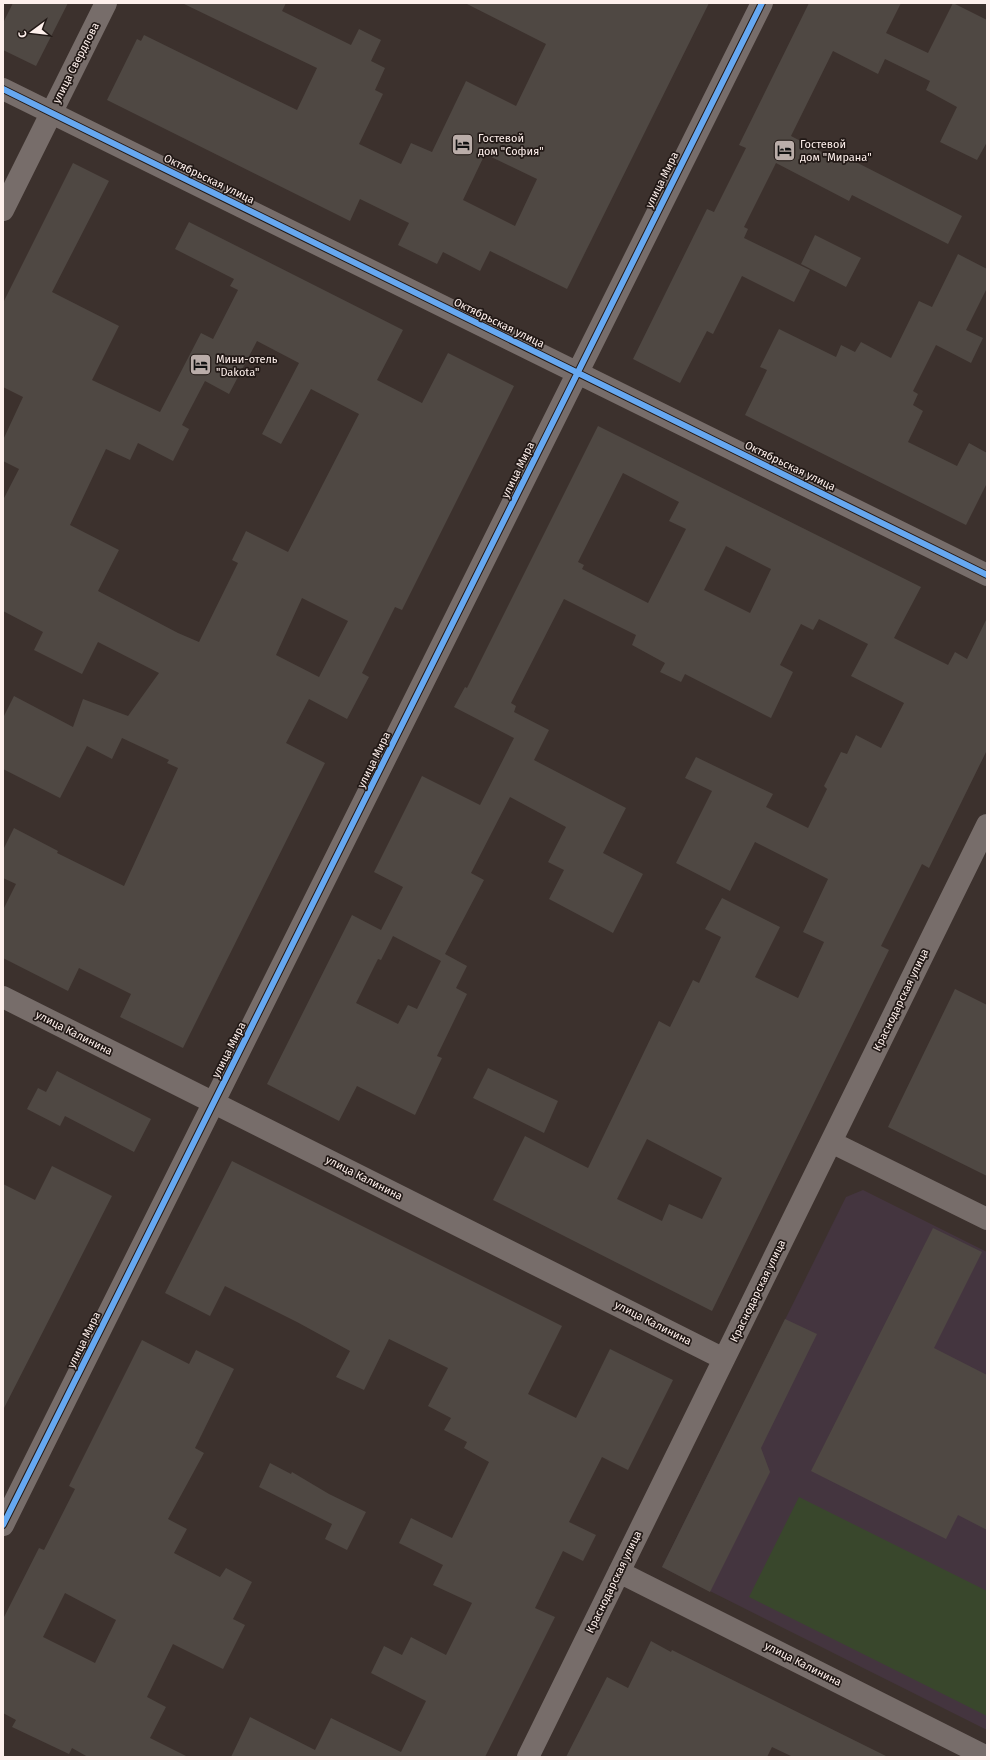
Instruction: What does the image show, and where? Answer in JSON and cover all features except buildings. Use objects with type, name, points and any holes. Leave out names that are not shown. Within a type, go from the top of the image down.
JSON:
[{"type":"street","name":"улица Свердлова","points":[[3,210],[106,3]]},
{"type":"street","name":"улица Мира","points":[[3,1525],[762,3]]},
{"type":"street","name":"Октябрьская улица","points":[[3,89],[987,575]]},
{"type":"street","name":"Краснодарская улица","points":[[528,1757],[987,825]]},
{"type":"street","name":"улица Калинина","points":[[3,997],[724,1359]]},
{"type":"street","points":[[831,1142],[987,1219]]},
{"type":"street","name":"улица Калинина","points":[[619,1572],[987,1757]]},
{"type":"shaded area","points":[[863,1190],[987,1252],[987,1730],[662,1567],[846,1197]]},
{"type":"green space","points":[[799,1497],[987,1591],[987,1716],[749,1597]]},
{"type":"cycle path","points":[[3,1525],[762,3]]},
{"type":"cycle path","points":[[3,89],[987,575]]},
{"type":"place","name":"Гостевой дом \"София\"","points":[[463,144]]},
{"type":"place","name":"Гостевой дом \"Мирана\"","points":[[785,150]]},
{"type":"place","name":"Мини-отель \"Dakota\"","points":[[200,365]]}]
